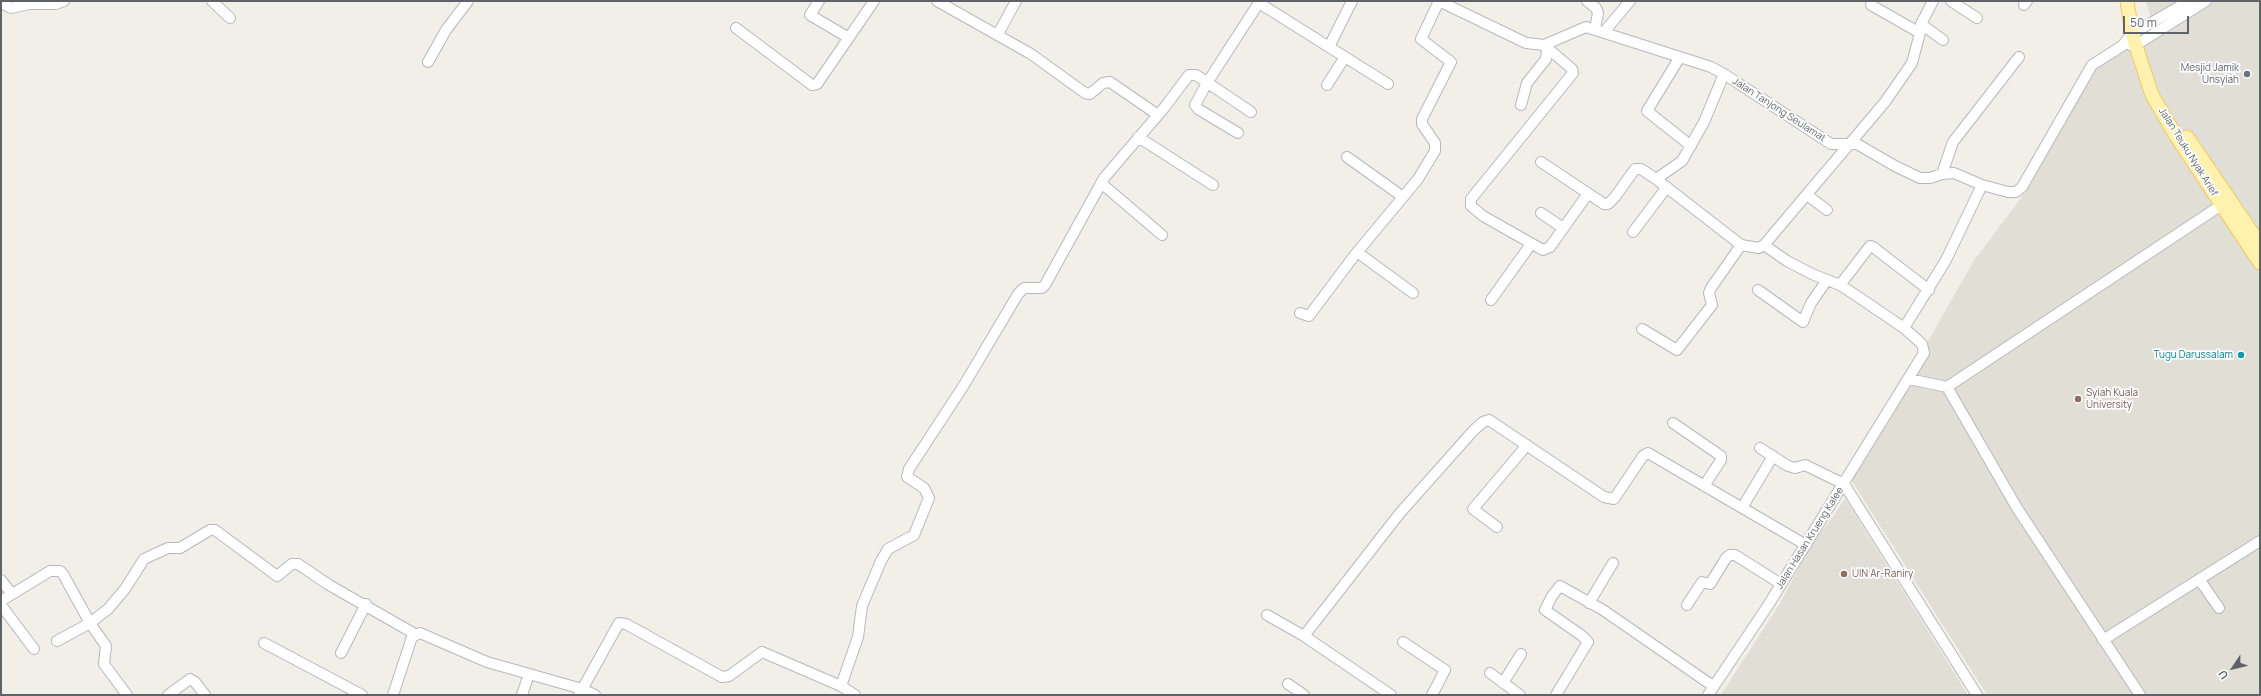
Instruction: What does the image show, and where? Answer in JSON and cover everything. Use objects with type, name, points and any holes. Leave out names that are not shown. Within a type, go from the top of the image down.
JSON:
[{"type":"main road","name":"Jalan Teuku Nyak Arief","points":[[2126,1],[2156,103],[2226,202],[2260,244]]},
{"type":"main road","name":"Jalan Teuku Nyak Arief","points":[[2226,202],[2260,262]]},
{"type":"street","points":[[1,4],[11,8],[29,4],[56,4],[64,1]]},
{"type":"street","points":[[212,1],[230,18]]},
{"type":"street","points":[[428,62],[446,30],[468,1]]},
{"type":"street","points":[[819,1],[810,14],[811,17],[848,38]]},
{"type":"street","points":[[736,28],[812,85],[817,84],[874,1]]},
{"type":"street","points":[[937,1],[974,23],[998,34],[1031,54],[1085,93],[1090,94],[1103,83],[1110,82],[1158,115]]},
{"type":"street","points":[[998,34],[1016,1]]},
{"type":"street","points":[[1329,47],[1352,1]]},
{"type":"street","points":[[1300,313],[1309,316],[1357,252],[1418,179],[1435,151],[1435,143],[1422,124],[1422,119],[1451,66],[1450,60],[1421,39],[1439,1],[1526,43],[1546,47],[1572,69],[1572,73],[1471,199],[1472,208],[1483,216],[1543,250],[1546,249],[1564,228],[1587,195]]},
{"type":"street","points":[[1587,1],[1596,8],[1598,13],[1599,31]]},
{"type":"street","points":[[1599,31],[1630,1]]},
{"type":"street","points":[[1541,162],[1598,202],[1608,204],[1635,169],[1638,168],[1667,187],[1741,245],[1759,248],[1764,245],[1807,195],[1898,85],[1915,55],[1920,29],[1933,1]]},
{"type":"street","points":[[1951,1],[1977,18]]},
{"type":"street","points":[[2136,34],[2190,1]]},
{"type":"street","points":[[2136,34],[2206,1]]},
{"type":"street","points":[[1238,133],[1196,107],[1196,103],[1207,83],[1260,2],[1388,84]]},
{"type":"street","points":[[1871,4],[1943,40]]},
{"type":"street","name":"Jalan Tanjong Seulamat","points":[[1546,47],[1586,27],[1599,31],[1680,57],[1724,74],[1826,142],[1836,145],[1857,144],[1895,166],[1920,178],[1930,178],[1942,174],[1954,173],[1982,185],[2008,192],[2016,192],[2020,189],[2088,70],[2097,60],[2122,46],[2136,34]]},
{"type":"street","points":[[1521,105],[1527,83],[1546,59],[1546,47]]},
{"type":"street","points":[[1327,85],[1344,57]]},
{"type":"street","points":[[1680,57],[1647,111],[1691,146]]},
{"type":"street","points":[[1942,174],[1953,142],[2019,57]]},
{"type":"street","points":[[1656,179],[1681,162],[1691,146],[1724,74]]},
{"type":"street","points":[[841,686],[858,637],[862,606],[881,561],[888,550],[914,535],[929,498],[924,488],[907,477],[909,469],[964,385],[1018,294],[1024,288],[1042,288],[1045,285],[1101,183],[1158,115],[1189,75],[1196,75],[1251,112]]},
{"type":"street","points":[[1138,137],[1213,185]]},
{"type":"street","points":[[1347,156],[1403,197]]},
{"type":"street","points":[[1101,183],[1162,235]]},
{"type":"street","points":[[1904,328],[1929,290],[1946,260],[1982,185]]},
{"type":"street","points":[[1633,232],[1667,187]]},
{"type":"street","points":[[1807,195],[1827,210]]},
{"type":"street","points":[[1909,379],[1947,387],[2226,202]]},
{"type":"street","points":[[1541,213],[1564,228]]},
{"type":"street","points":[[1491,300],[1531,244]]},
{"type":"street","points":[[1642,329],[1677,350],[1712,305],[1709,293],[1711,288],[1741,245]]},
{"type":"street","name":"Jalan Hasan Krueng Kalee","points":[[1708,695],[1767,607],[1924,353],[1922,344],[1904,328],[1840,285],[1787,261],[1764,245]]},
{"type":"street","points":[[1840,285],[1870,246],[1929,290]]},
{"type":"street","points":[[1357,252],[1413,293]]},
{"type":"street","points":[[1758,290],[1803,322],[1811,303],[1827,280]]},
{"type":"street","points":[[1947,387],[2017,508],[2140,695]]},
{"type":"street","points":[[1304,636],[1400,513],[1482,422],[1489,420],[1604,497],[1614,499],[1643,456],[1648,453],[1806,545]]},
{"type":"street","points":[[1673,423],[1721,456],[1721,460],[1704,486]]},
{"type":"street","points":[[1497,528],[1473,509],[1527,445]]},
{"type":"street","points":[[1760,448],[1788,466],[1794,468],[1805,465],[1844,484],[1977,695]]},
{"type":"street","points":[[1742,508],[1773,456]]},
{"type":"street","points":[[57,641],[90,623],[108,609],[125,589],[144,559],[168,548],[180,548],[212,530],[277,576],[292,564],[298,564],[329,585],[366,604],[415,634],[420,633],[487,662],[529,674],[580,692],[595,695]]},
{"type":"street","points":[[2103,640],[2260,541]]},
{"type":"street","points":[[1687,605],[1702,582],[1710,584],[1726,558],[1730,555],[1735,555],[1781,584]]},
{"type":"street","points":[[1589,602],[1613,563]]},
{"type":"street","points":[[1,601],[50,571],[60,571],[90,623],[106,646],[104,664],[127,695]]},
{"type":"street","points":[[1,580],[12,594]]},
{"type":"street","points":[[2199,580],[2219,608]]},
{"type":"street","points":[[1556,695],[1588,642],[1581,635],[1545,610],[1552,596],[1560,586],[1589,602],[1713,686]]},
{"type":"street","points":[[341,653],[366,604]]},
{"type":"street","points":[[1,605],[34,649]]},
{"type":"street","points":[[1267,615],[1304,636],[1391,695]]},
{"type":"street","points":[[580,692],[619,623],[626,624],[722,677],[729,676],[762,652],[841,686],[855,695]]},
{"type":"street","points":[[393,695],[412,637],[415,634]]},
{"type":"street","points":[[1403,642],[1445,670],[1432,695]]},
{"type":"street","points":[[264,643],[362,695]]},
{"type":"street","points":[[1503,682],[1521,654]]},
{"type":"street","points":[[1490,673],[1520,695]]},
{"type":"street","points":[[522,695],[529,674]]},
{"type":"street","points":[[168,695],[190,679],[195,682],[205,695]]},
{"type":"street","points":[[1288,684],[1304,695]]},
{"type":"shaded area","name":"Syiah Kuala University","points":[[2146,1],[2260,1],[2260,695],[1987,695],[1850,478],[1973,262],[2021,198],[2091,72],[2151,19]]},
{"type":"shaded area","name":"UIN Ar-Raniry","points":[[1845,498],[1968,695],[1721,695],[1779,605],[1812,543],[1835,514]]},
{"type":"place","name":"Mesjid Jamik Unsyiah","points":[[2247,74]]},
{"type":"place","name":"Tugu Darussalam","points":[[2241,355]]},
{"type":"place","name":"Syiah Kuala University","points":[[2078,399]]},
{"type":"place","name":"UIN Ar-Raniry","points":[[1844,574]]}]
